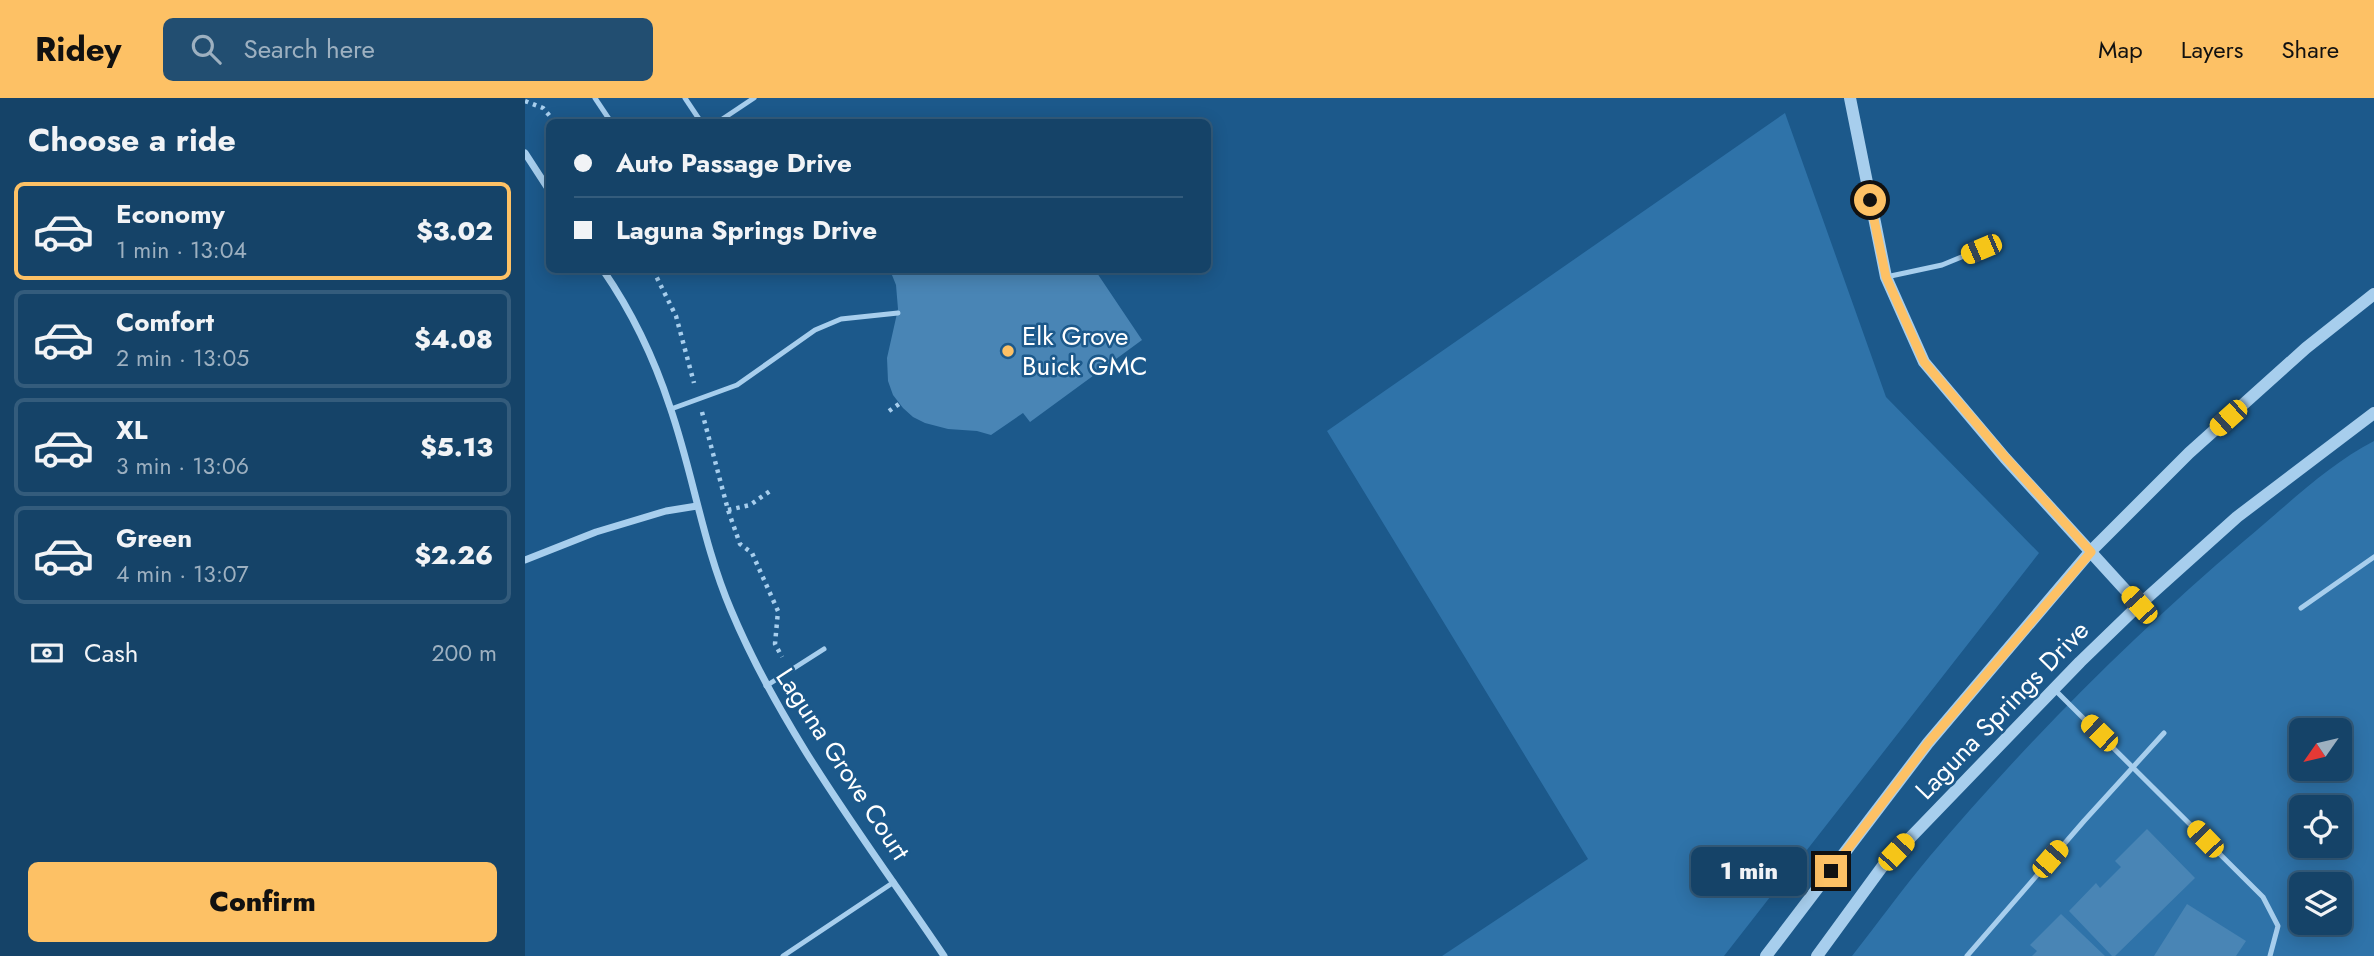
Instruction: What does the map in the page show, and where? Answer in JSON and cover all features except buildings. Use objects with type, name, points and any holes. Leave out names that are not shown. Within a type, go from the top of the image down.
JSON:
[{"type":"street","points":[[1850,98],[1886,277],[1924,362],[2005,457],[2139,605]]},
{"type":"street","points":[[525,153],[528,163],[546,186]]},
{"type":"street","name":"Laguna Grove Court","points":[[605,273],[623,299],[655,366],[671,409],[697,506],[730,607],[766,685],[793,732],[944,956]]},
{"type":"street","name":"Laguna Springs Drive","points":[[1766,956],[1928,743],[2091,552],[2189,453],[2306,348],[2374,294]]},
{"type":"street","name":"Laguna Springs Drive","points":[[1817,956],[1882,867],[2054,688],[2139,605],[2237,517],[2374,413]]},
{"type":"street","points":[[525,560],[596,532],[666,511],[697,506]]},
{"type":"lane","points":[[595,98],[609,119]]},
{"type":"lane","points":[[685,98],[699,119]]},
{"type":"lane","points":[[722,119],[754,98]]},
{"type":"lane","points":[[1886,277],[1943,265],[1981,249]]},
{"type":"lane","points":[[671,409],[737,385],[815,330],[841,319],[898,313]]},
{"type":"lane","points":[[2301,608],[2374,557]]},
{"type":"lane","points":[[766,685],[824,649]]},
{"type":"lane","points":[[2054,688],[2263,897],[2279,926],[2270,956]]},
{"type":"lane","points":[[1967,956],[2164,733]]},
{"type":"lane","points":[[783,956],[894,882]]},
{"type":"path","points":[[525,101],[543,108],[552,119]]},
{"type":"path","points":[[654,273],[676,316],[728,510],[740,544],[752,553],[778,611],[775,644],[790,670]]},
{"type":"path","points":[[889,411],[899,404]]},
{"type":"path","points":[[728,510],[750,505],[770,491]]},
{"type":"shaded area","points":[[1785,113],[1886,397],[2039,553],[1724,956],[1442,956],[1588,859],[1327,431]]},
{"type":"shaded area","points":[[2374,441],[2374,956],[1852,956],[1966,814],[2081,692],[2202,577],[2339,462]]},
{"type":"place","name":"Elk Grove Buick GMC","points":[[1008,351]]},
{"type":"route","points":[[1831,871],[1928,743],[2091,552],[1924,362],[1886,277],[1870,200]]}]
